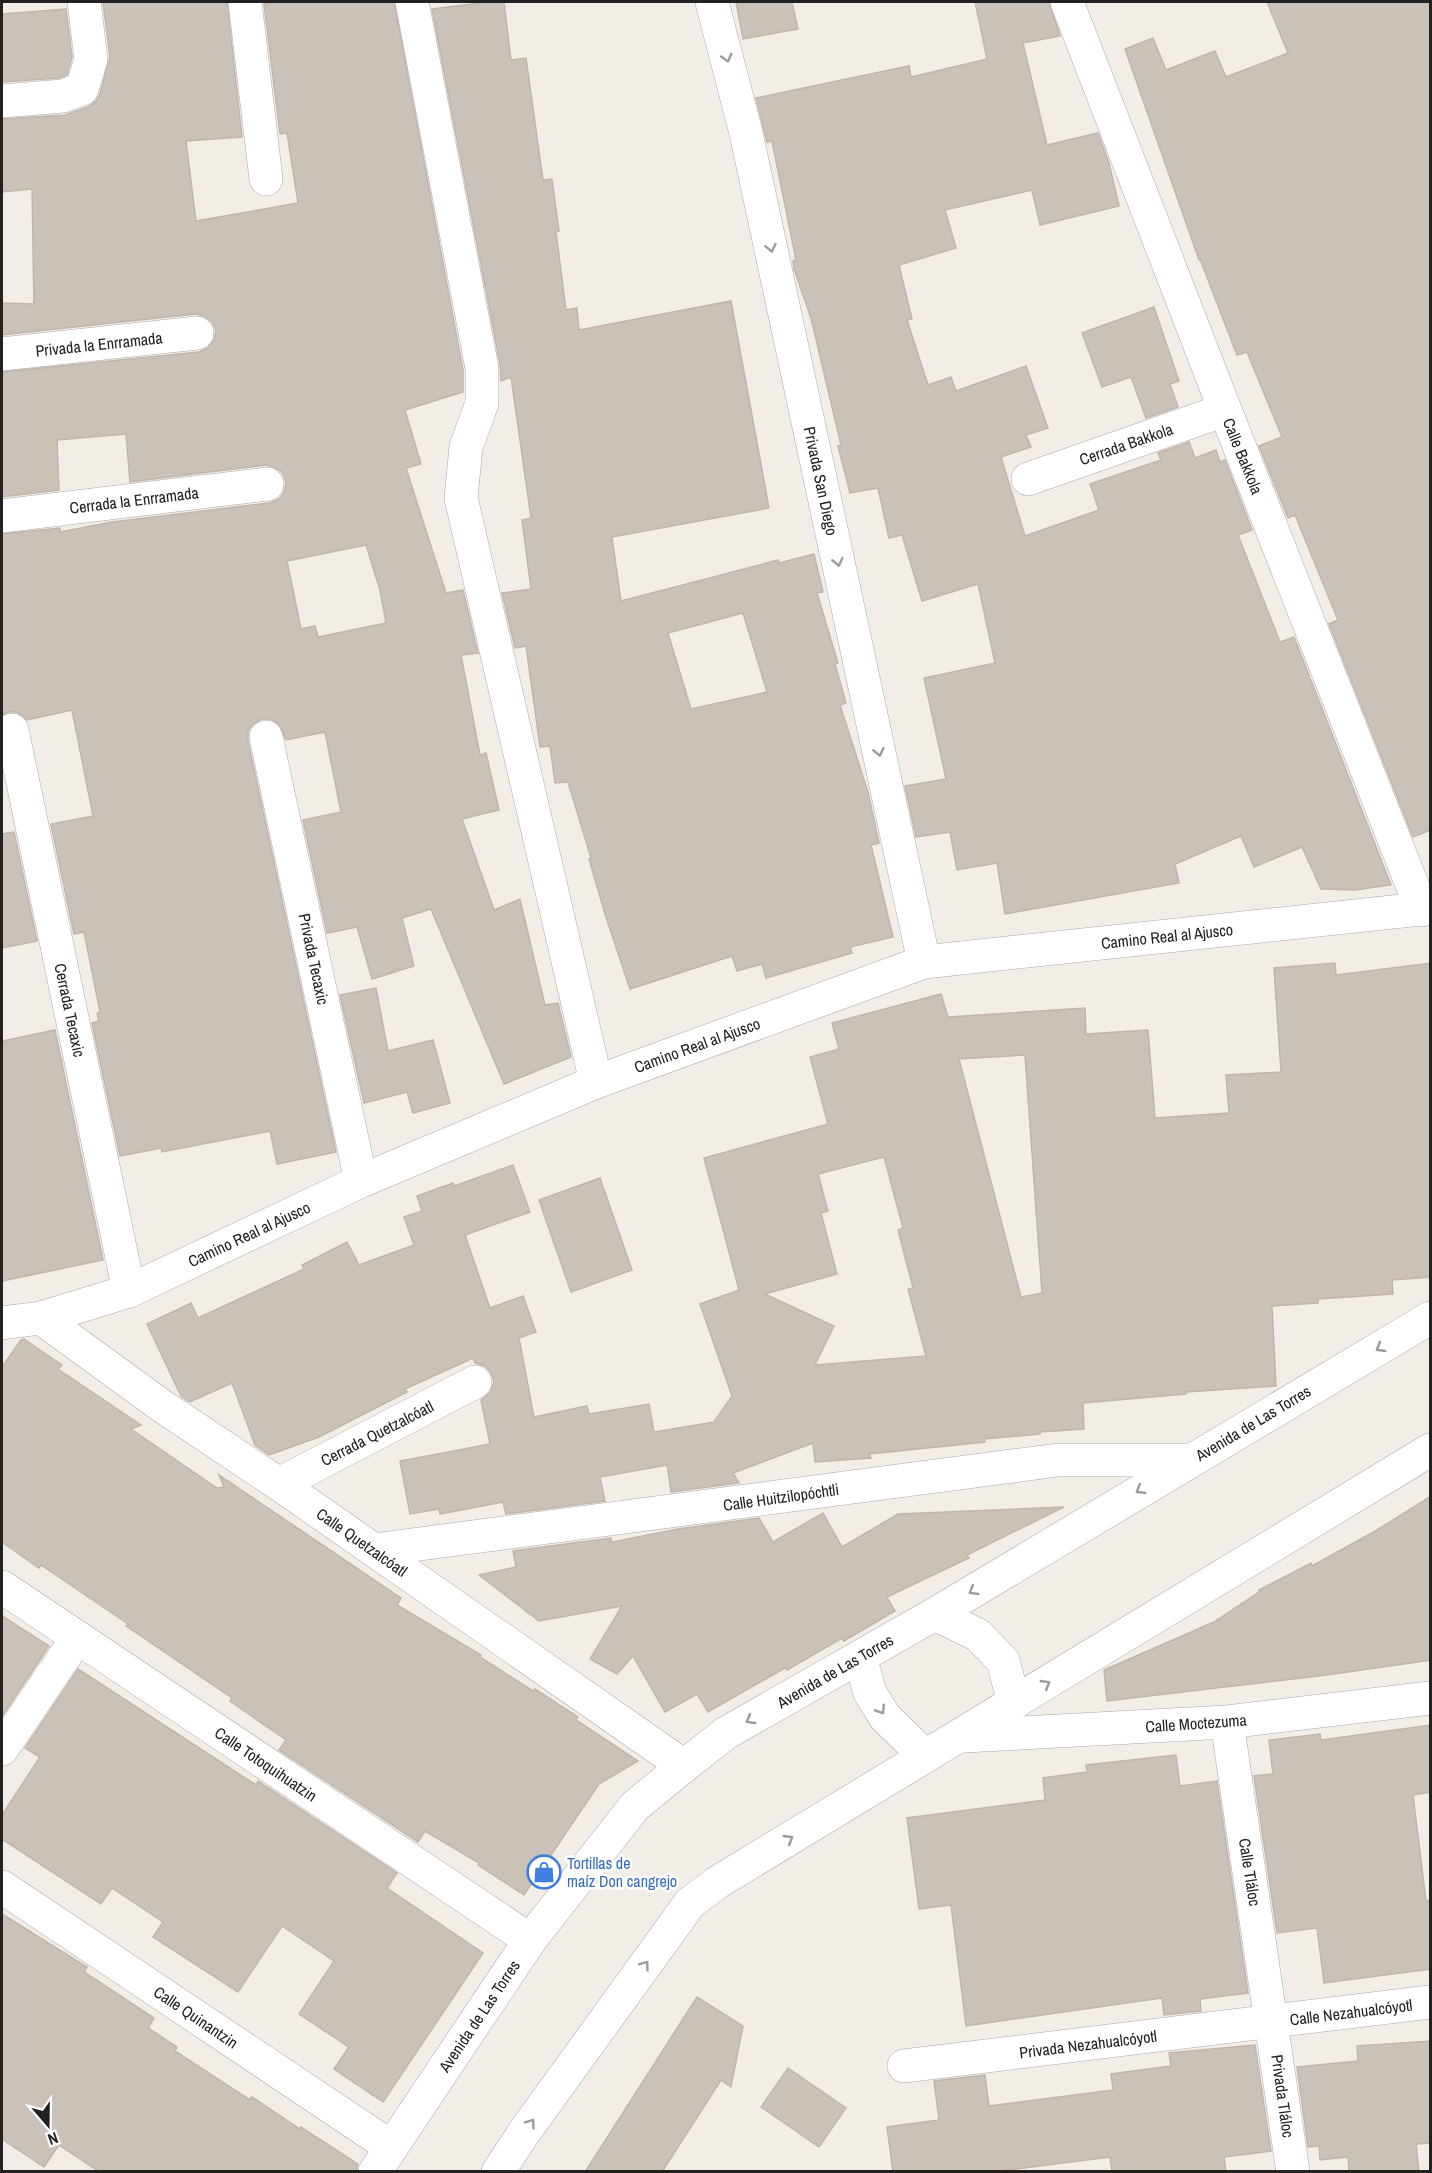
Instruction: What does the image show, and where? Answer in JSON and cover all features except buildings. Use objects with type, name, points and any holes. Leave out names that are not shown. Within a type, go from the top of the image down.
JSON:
[{"type":"street","points":[[2,101],[63,96],[82,89],[91,59],[84,2]]},
{"type":"street","points":[[245,2],[266,179]]},
{"type":"street","points":[[412,2],[482,368],[482,403],[466,447],[461,498],[596,1082]]},
{"type":"street","name":"Privada San Diego","points":[[712,2],[746,133],[924,962]]},
{"type":"street","name":"Calle Bakkola","points":[[1067,2],[1225,410],[1426,909]]},
{"type":"street","name":"Privada la Enrramada","points":[[2,354],[197,333]]},
{"type":"street","name":"Cerrada Bakkola","points":[[1028,479],[1225,410]]},
{"type":"street","name":"Cerrada la Enrramada","points":[[2,516],[267,484]]},
{"type":"street","name":"Cerrada Tecaxic","points":[[12,730],[129,1291]]},
{"type":"street","name":"Privada Tecaxic","points":[[266,737],[361,1181]]},
{"type":"street","name":"Camino Real al Ajusco","points":[[2,1323],[41,1318],[129,1291],[361,1181],[596,1082],[924,962],[1426,909]]},
{"type":"street","name":"Calle Quetzalcóatl","points":[[41,1318],[162,1406],[279,1484],[684,1766]]},
{"type":"street","name":"Avenida de Las Torres","points":[[383,2159],[530,1940],[635,1806],[684,1766],[726,1734],[934,1614],[1431,1318]]},
{"type":"street","name":"Cerrada Quetzalcóatl","points":[[279,1484],[476,1382]]},
{"type":"street","points":[[498,2172],[525,2131],[690,1903],[718,1882],[1431,1450]]},
{"type":"street","name":"Calle Huitzilopóchtli","points":[[374,1550],[1058,1460],[1190,1460]]},
{"type":"street","name":"Calle Totoquihuatzin","points":[[2,1587],[530,1940]]},
{"type":"street","points":[[934,1614],[978,1635],[1003,1661],[1014,1703]]},
{"type":"street","points":[[2,1749],[77,1638]]},
{"type":"street","points":[[860,1657],[870,1693],[885,1717],[925,1756]]},
{"type":"street","name":"Calle Moctezuma","points":[[960,1736],[1227,1722],[1431,1698]]},
{"type":"street","name":"Calle Tláloc","points":[[1227,1722],[1272,2021]]},
{"type":"street","name":"Calle Quinantzin","points":[[2,1887],[383,2159]]},
{"type":"street","name":"Calle Nezahualcóyotl","points":[[1272,2021],[1431,2002]]},
{"type":"street","name":"Privada Nezahualcóyotl","points":[[904,2066],[1272,2021]]},
{"type":"street","name":"Privada Tláloc","points":[[1272,2021],[1293,2172]]},
{"type":"place","name":"Tortillas de maíz Don cangrejo","points":[[544,1872]]}]
